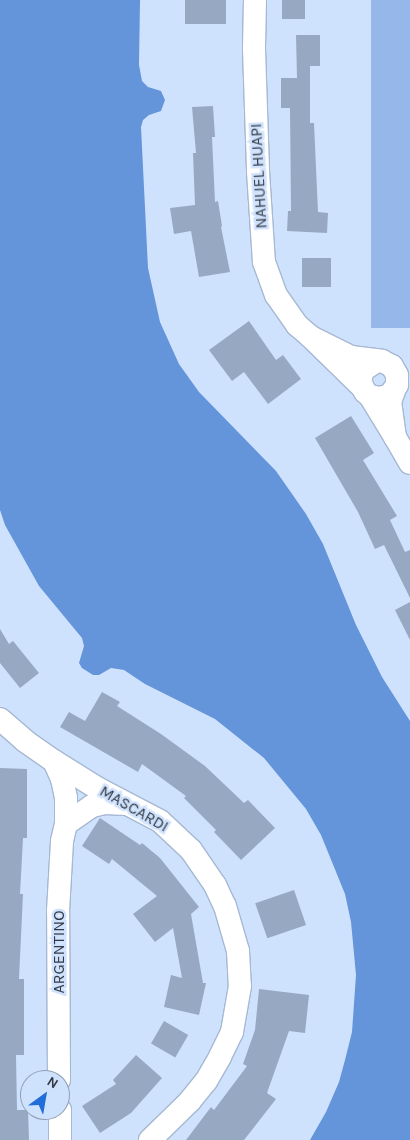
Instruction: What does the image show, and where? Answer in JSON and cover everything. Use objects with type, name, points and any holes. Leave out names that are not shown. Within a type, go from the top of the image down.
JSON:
[{"type":"street","name":"NAHUEL HUAPI","points":[[256,0],[254,49],[258,172],[264,262],[276,295],[297,325],[366,391],[410,463]]},
{"type":"street","points":[[311,337],[351,357],[382,362],[410,361]]},
{"type":"street","points":[[382,362],[397,375],[400,382],[390,402],[395,437]]},
{"type":"street","points":[[382,362],[363,370],[366,391],[386,397],[400,382]]},
{"type":"street","name":"MASCARDI","points":[[0,719],[24,741],[54,761],[160,821],[178,836],[190,850],[215,885],[226,906],[238,951],[240,977],[238,1007],[232,1032],[220,1057],[190,1101],[150,1140]]},
{"type":"street","name":"ARGENTINO","points":[[54,761],[62,779],[66,798],[66,824],[62,840],[58,912],[59,1070]]},
{"type":"street","points":[[66,824],[92,806],[105,803],[127,804]]},
{"type":"street","points":[[60,1120],[60,1140]]},
{"type":"street","points":[[64,1120],[74,1140]]},
{"type":"shaded area","points":[[0,0],[140,0],[139,65],[142,81],[148,87],[161,91],[165,100],[161,111],[149,115],[143,120],[141,127],[148,268],[160,322],[179,364],[199,392],[276,471],[306,514],[323,544],[356,625],[382,677],[410,721],[410,1140],[310,1140],[326,1112],[339,1082],[352,1032],[356,975],[351,922],[345,894],[321,835],[306,809],[264,758],[215,719],[145,684],[124,670],[111,668],[99,675],[93,675],[82,668],[79,663],[84,646],[82,638],[39,586],[5,525],[0,510]]},
{"type":"shaded area","points":[[371,0],[410,0],[410,328],[371,328]]},
{"type":"building","points":[[185,0],[226,0],[226,24],[185,24]]},
{"type":"building","points":[[282,0],[305,0],[305,19],[282,19]]},
{"type":"building","points":[[296,35],[320,35],[320,66],[310,66],[310,123],[314,123],[318,212],[328,213],[327,233],[287,231],[288,211],[291,211],[290,108],[281,108],[281,78],[297,78]]},
{"type":"building","points":[[213,106],[215,137],[212,137],[215,202],[218,201],[230,272],[199,277],[191,231],[174,234],[170,208],[195,205],[193,153],[196,153],[192,107]]},
{"type":"building","points":[[302,258],[331,258],[331,287],[302,287]]},
{"type":"building","points":[[249,321],[276,360],[283,355],[301,379],[268,404],[244,372],[232,381],[209,350]]},
{"type":"building","points":[[351,416],[374,453],[363,460],[397,516],[390,520],[405,552],[410,550],[410,598],[384,545],[375,549],[358,512],[315,438]]},
{"type":"building","points":[[410,602],[410,640],[395,610]]},
{"type":"building","points":[[0,629],[9,644],[13,641],[39,673],[20,688],[0,663]]},
{"type":"building","points":[[102,692],[120,702],[117,706],[161,734],[205,766],[244,803],[248,800],[275,828],[241,860],[214,832],[216,830],[184,798],[186,796],[142,764],[138,772],[60,727],[69,712],[85,721]]},
{"type":"building","points":[[0,768],[27,769],[27,838],[23,838],[20,894],[23,894],[19,979],[24,979],[24,1055],[16,1055],[17,1110],[20,1110],[20,1120],[28,1120],[29,1140],[0,1140]]},
{"type":"building","points":[[100,818],[140,845],[142,843],[160,858],[199,907],[191,914],[203,983],[206,983],[199,1015],[164,1007],[171,975],[182,978],[173,928],[155,942],[133,914],[157,896],[112,859],[109,864],[82,846]]},
{"type":"building","points":[[294,890],[306,925],[267,938],[255,903]]},
{"type":"building","points":[[259,989],[309,995],[305,1033],[289,1031],[267,1093],[276,1099],[244,1140],[186,1140],[211,1107],[214,1110],[247,1066],[243,1064],[255,1030]]},
{"type":"building","points":[[164,1021],[188,1035],[175,1058],[151,1044]]},
{"type":"building","points":[[136,1055],[162,1078],[131,1113],[100,1133],[82,1106],[116,1084],[113,1080]]}]
